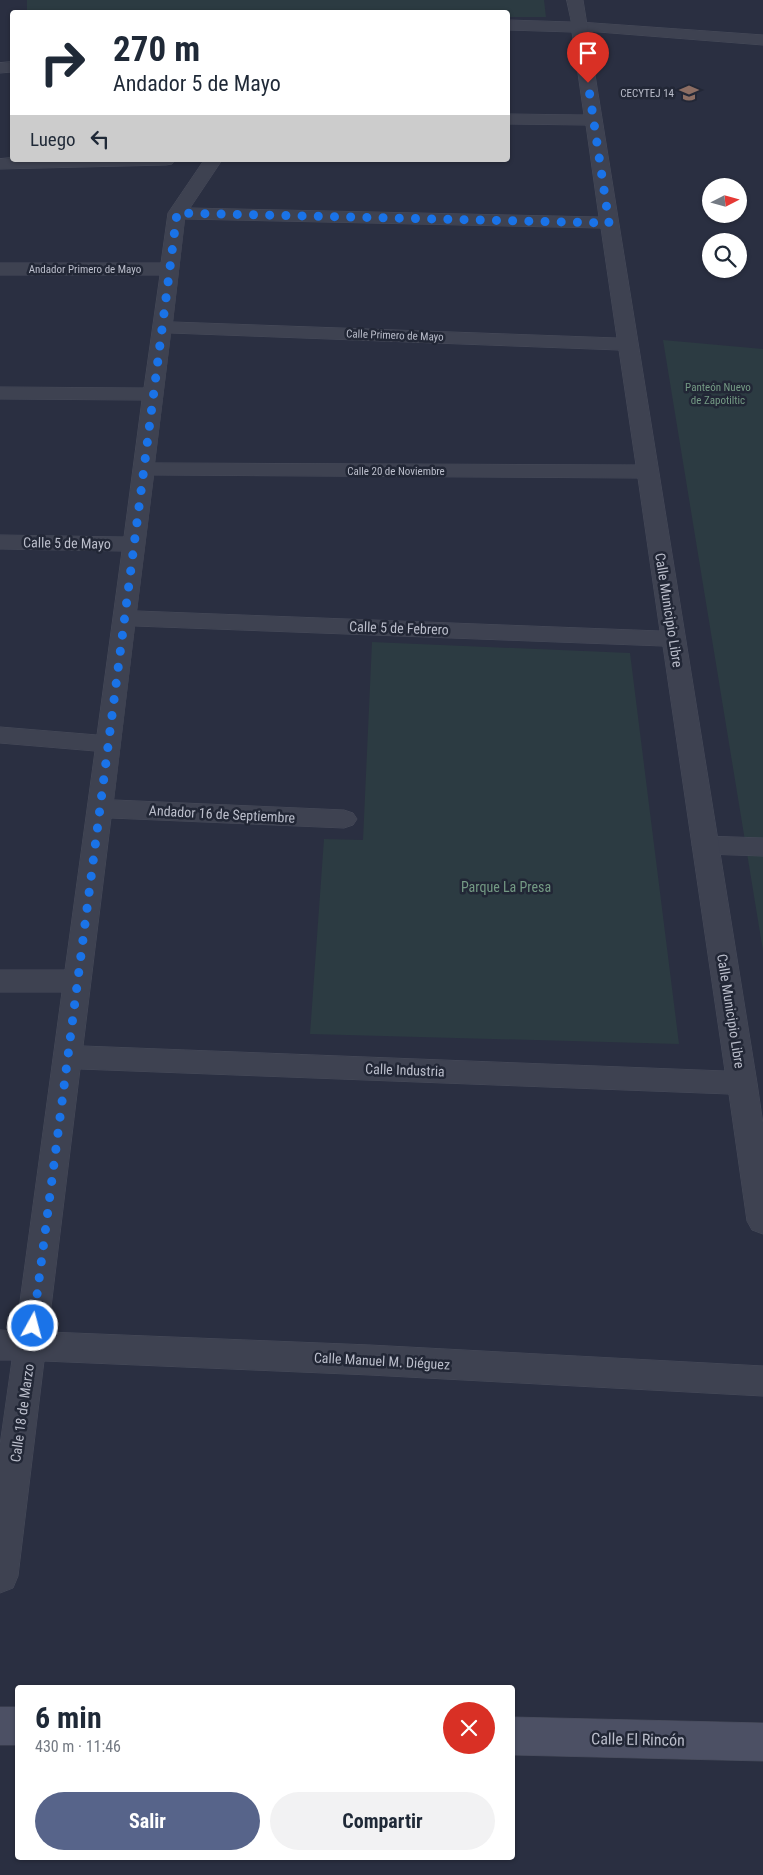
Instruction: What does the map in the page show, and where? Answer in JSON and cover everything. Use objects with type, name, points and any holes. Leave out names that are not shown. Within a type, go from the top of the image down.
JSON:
[{"type":"street","name":"Calle Municipio Libre","points":[[575,0],[763,1221]]},
{"type":"street","points":[[510,25],[579,27],[763,40]]},
{"type":"street","points":[[510,119],[593,120]]},
{"type":"street","points":[[0,164],[83,162]]},
{"type":"street","name":"Calle 18 de Marzo","points":[[0,1576],[15,1346],[67,1057],[177,213],[212,162]]},
{"type":"street","points":[[177,213],[609,223]]},
{"type":"street","name":"Andador Primero de Mayo","points":[[0,269],[170,270]]},
{"type":"street","name":"Calle Primero de Mayo","points":[[162,327],[628,344]]},
{"type":"street","points":[[0,393],[154,394]]},
{"type":"street","name":"Calle 20 de Noviembre","points":[[144,469],[648,472]]},
{"type":"street","name":"Calle 5 de Mayo","points":[[0,542],[134,544]]},
{"type":"street","name":"Calle 5 de Febrero","points":[[124,618],[674,639]]},
{"type":"street","points":[[0,735],[108,744]]},
{"type":"street","name":"Andador 16 de Septiembre","points":[[100,808],[344,819]]},
{"type":"street","points":[[705,845],[763,847]]},
{"type":"street","points":[[0,981],[77,981]]},
{"type":"street","name":"Calle Industria","points":[[67,1057],[742,1083]]},
{"type":"street","name":"Calle Manuel M. Diéguez","points":[[15,1346],[360,1360],[763,1381]]},
{"type":"street","points":[[0,1726],[15,1726]]},
{"type":"street","name":"Calle El Rincón","points":[[515,1736],[763,1742]]},
{"type":"green space","points":[[27,0],[544,0],[546,17],[510,17],[510,10],[27,10]]},
{"type":"green space","name":"Panteón Nuevo de Zapotiltic","points":[[663,340],[763,349],[763,951]]},
{"type":"green space","name":"Parque La Presa","points":[[372,642],[630,653],[679,1044],[310,1034],[324,839],[363,840]]},
{"type":"place","name":"CECYTEJ 14","points":[[689,93]]},
{"type":"route","points":[[33,1326],[177,213],[609,223],[588,83]]}]
